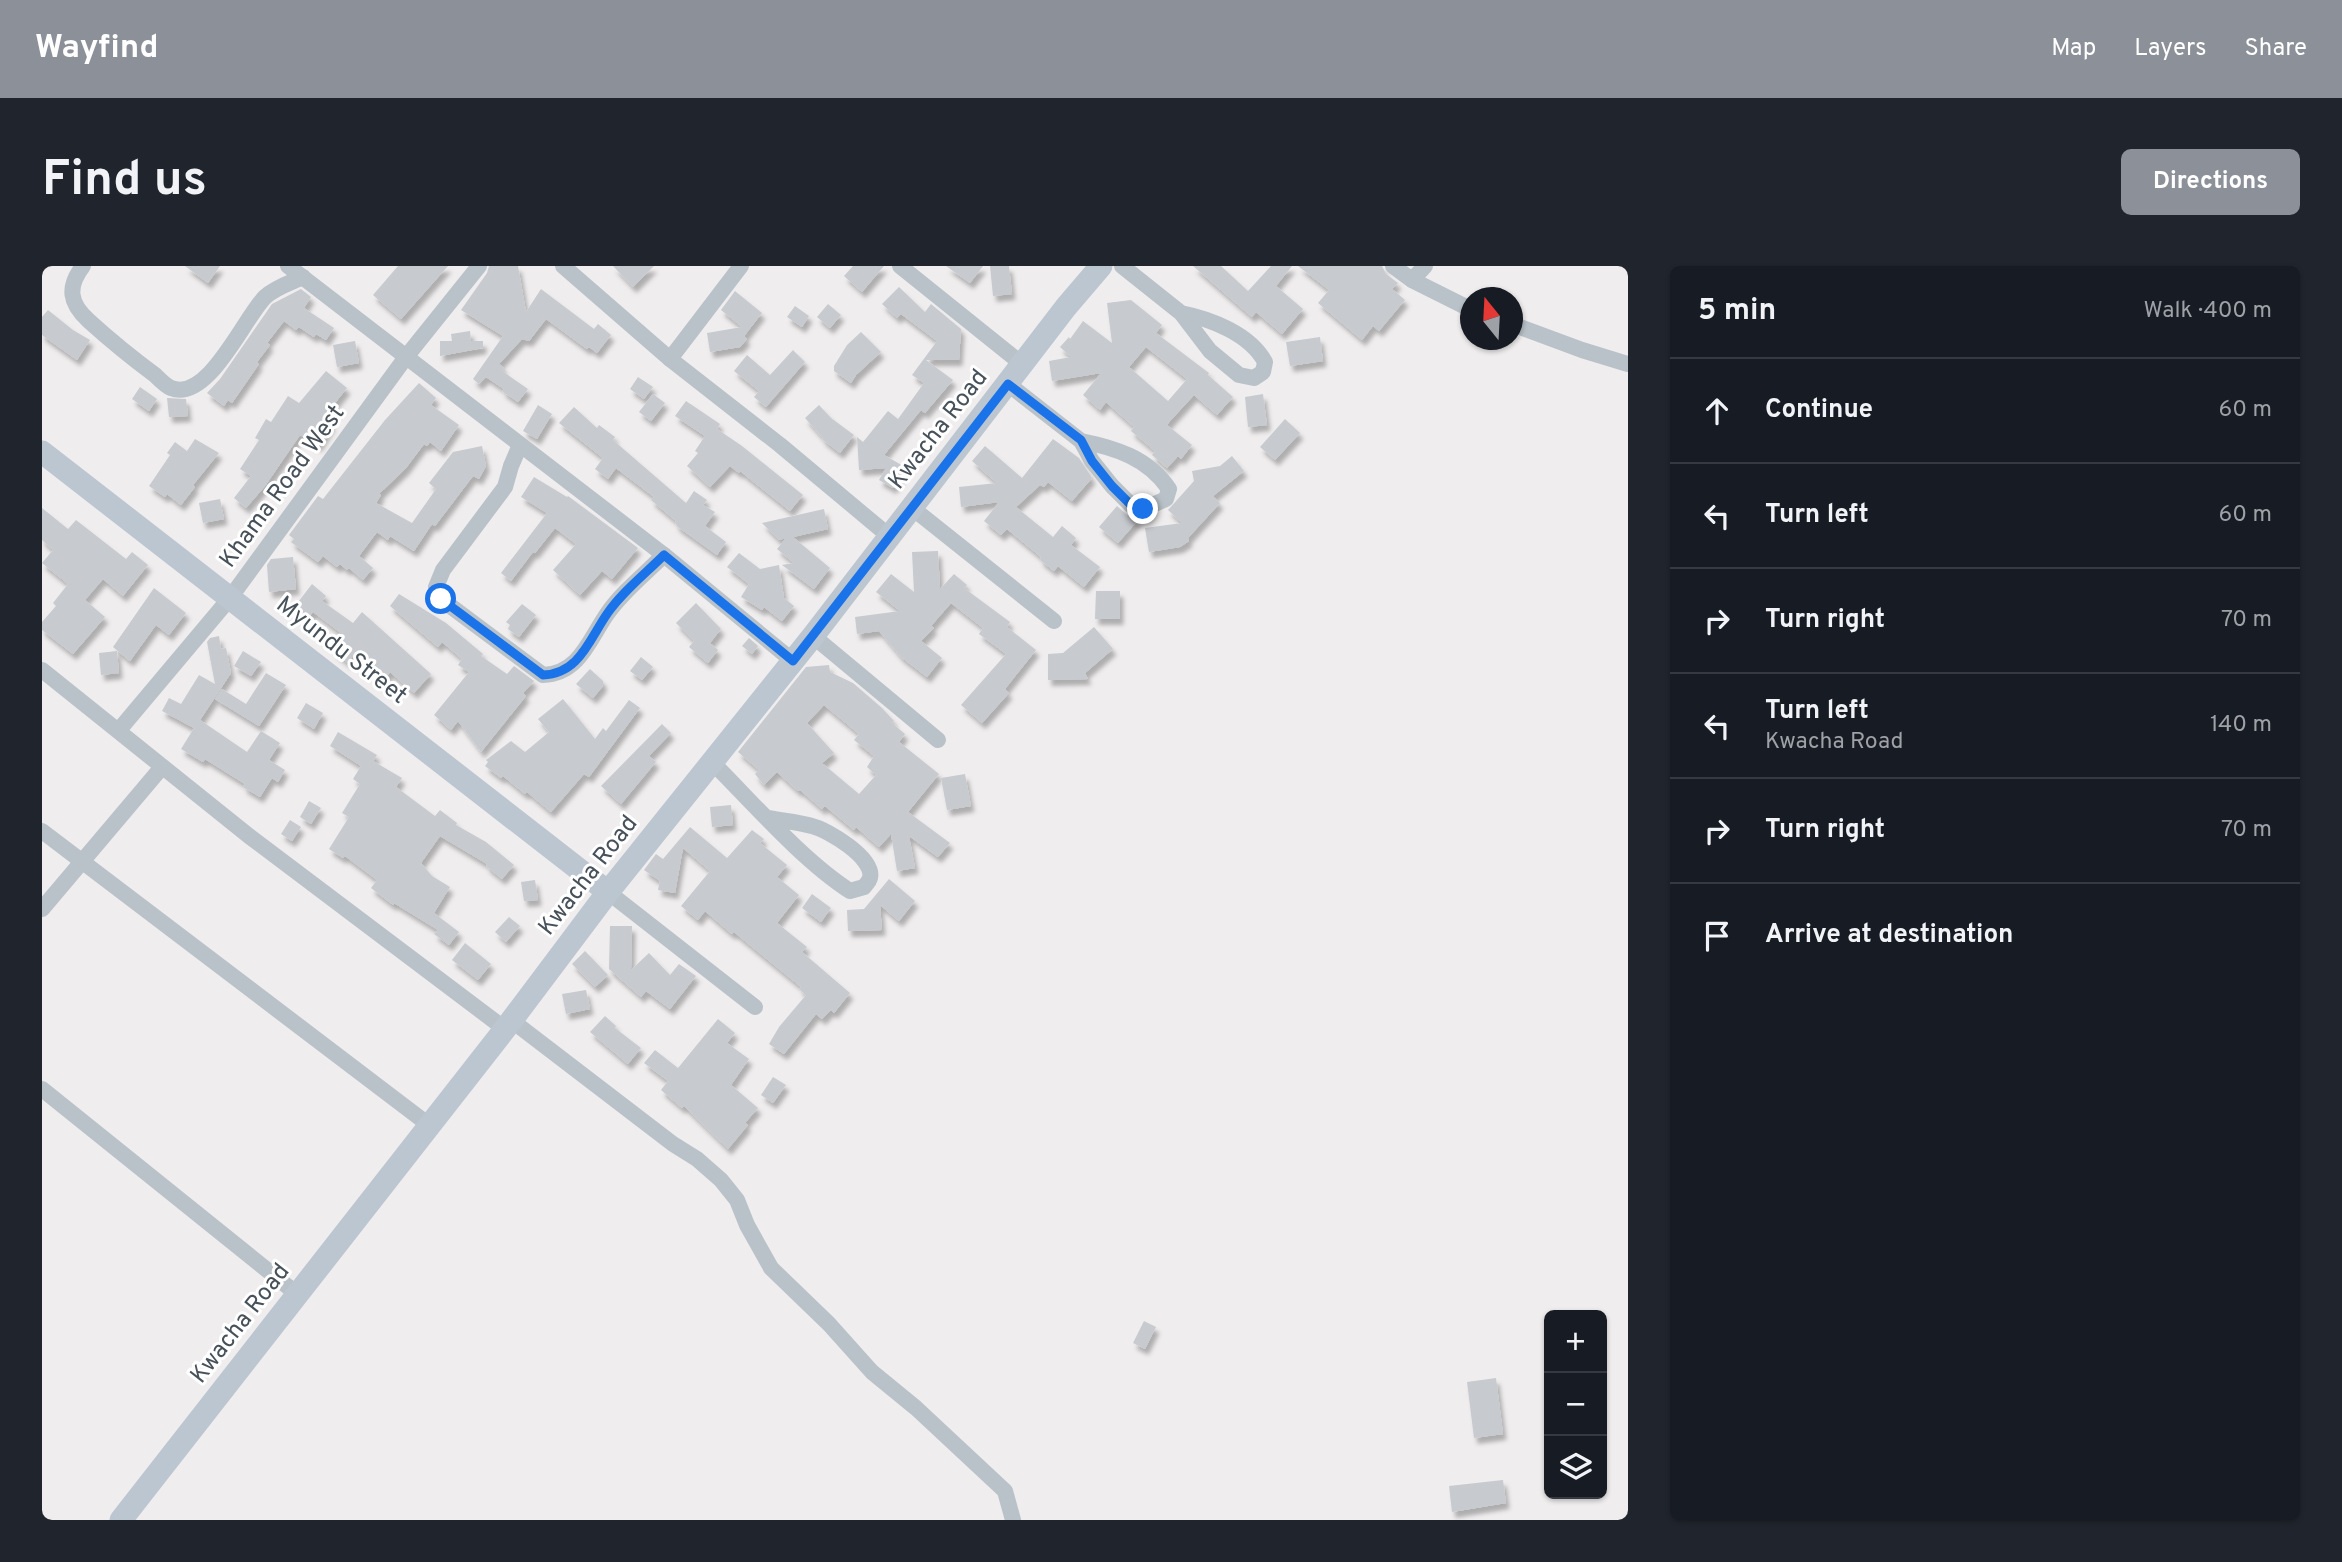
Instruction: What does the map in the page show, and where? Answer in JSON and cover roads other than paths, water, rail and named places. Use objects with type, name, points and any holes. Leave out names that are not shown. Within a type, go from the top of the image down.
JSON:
[{"type":"main road","name":"Kwacha Road","points":[[121,1520],[608,892],[813,636],[1022,364],[1101,266]]},
{"type":"main road","name":"Myundu Street","points":[[42,452],[608,892]]},
{"type":"street","points":[[83,266],[74,278],[72,294],[79,312],[172,389],[190,390],[206,380],[264,298],[278,288],[303,277]]},
{"type":"street","points":[[288,266],[664,555],[793,661]]},
{"type":"street","name":"Khama Road West","points":[[119,730],[230,598],[406,357],[479,266]]},
{"type":"street","points":[[563,266],[670,359],[780,445],[889,536]]},
{"type":"street","points":[[670,359],[741,266]]},
{"type":"street","points":[[900,266],[1022,364]]},
{"type":"street","points":[[1122,266],[1181,313],[1210,351],[1240,375],[1254,378],[1263,372],[1265,362],[1259,351],[1217,324],[1181,313]]},
{"type":"street","points":[[1393,266],[1412,280],[1460,304]]},
{"type":"street","points":[[1412,280],[1424,266]]},
{"type":"street","points":[[1523,328],[1628,364]]},
{"type":"street","points":[[1008,384],[1081,440],[1092,461],[1131,505],[1143,509],[1167,499],[1170,489],[1161,476],[1139,460],[1113,447],[1081,440]]},
{"type":"street","points":[[520,445],[505,487],[443,570],[436,587],[441,599],[543,675],[557,675],[571,667],[592,641],[607,614],[664,555]]},
{"type":"street","points":[[911,507],[1054,621]]},
{"type":"street","points":[[813,636],[938,740]]},
{"type":"street","points":[[42,670],[249,836],[697,1159],[721,1180],[737,1200],[747,1226],[771,1268],[829,1324],[872,1372],[993,1478],[1005,1491],[1013,1520]]},
{"type":"street","points":[[712,762],[769,818],[837,882],[850,891],[864,887],[870,878],[869,868],[857,852],[815,826],[769,818]]},
{"type":"street","points":[[42,909],[162,767]]},
{"type":"street","points":[[42,831],[429,1125]]},
{"type":"street","points":[[608,892],[755,1007]]},
{"type":"street","points":[[42,1089],[297,1294]]}]
